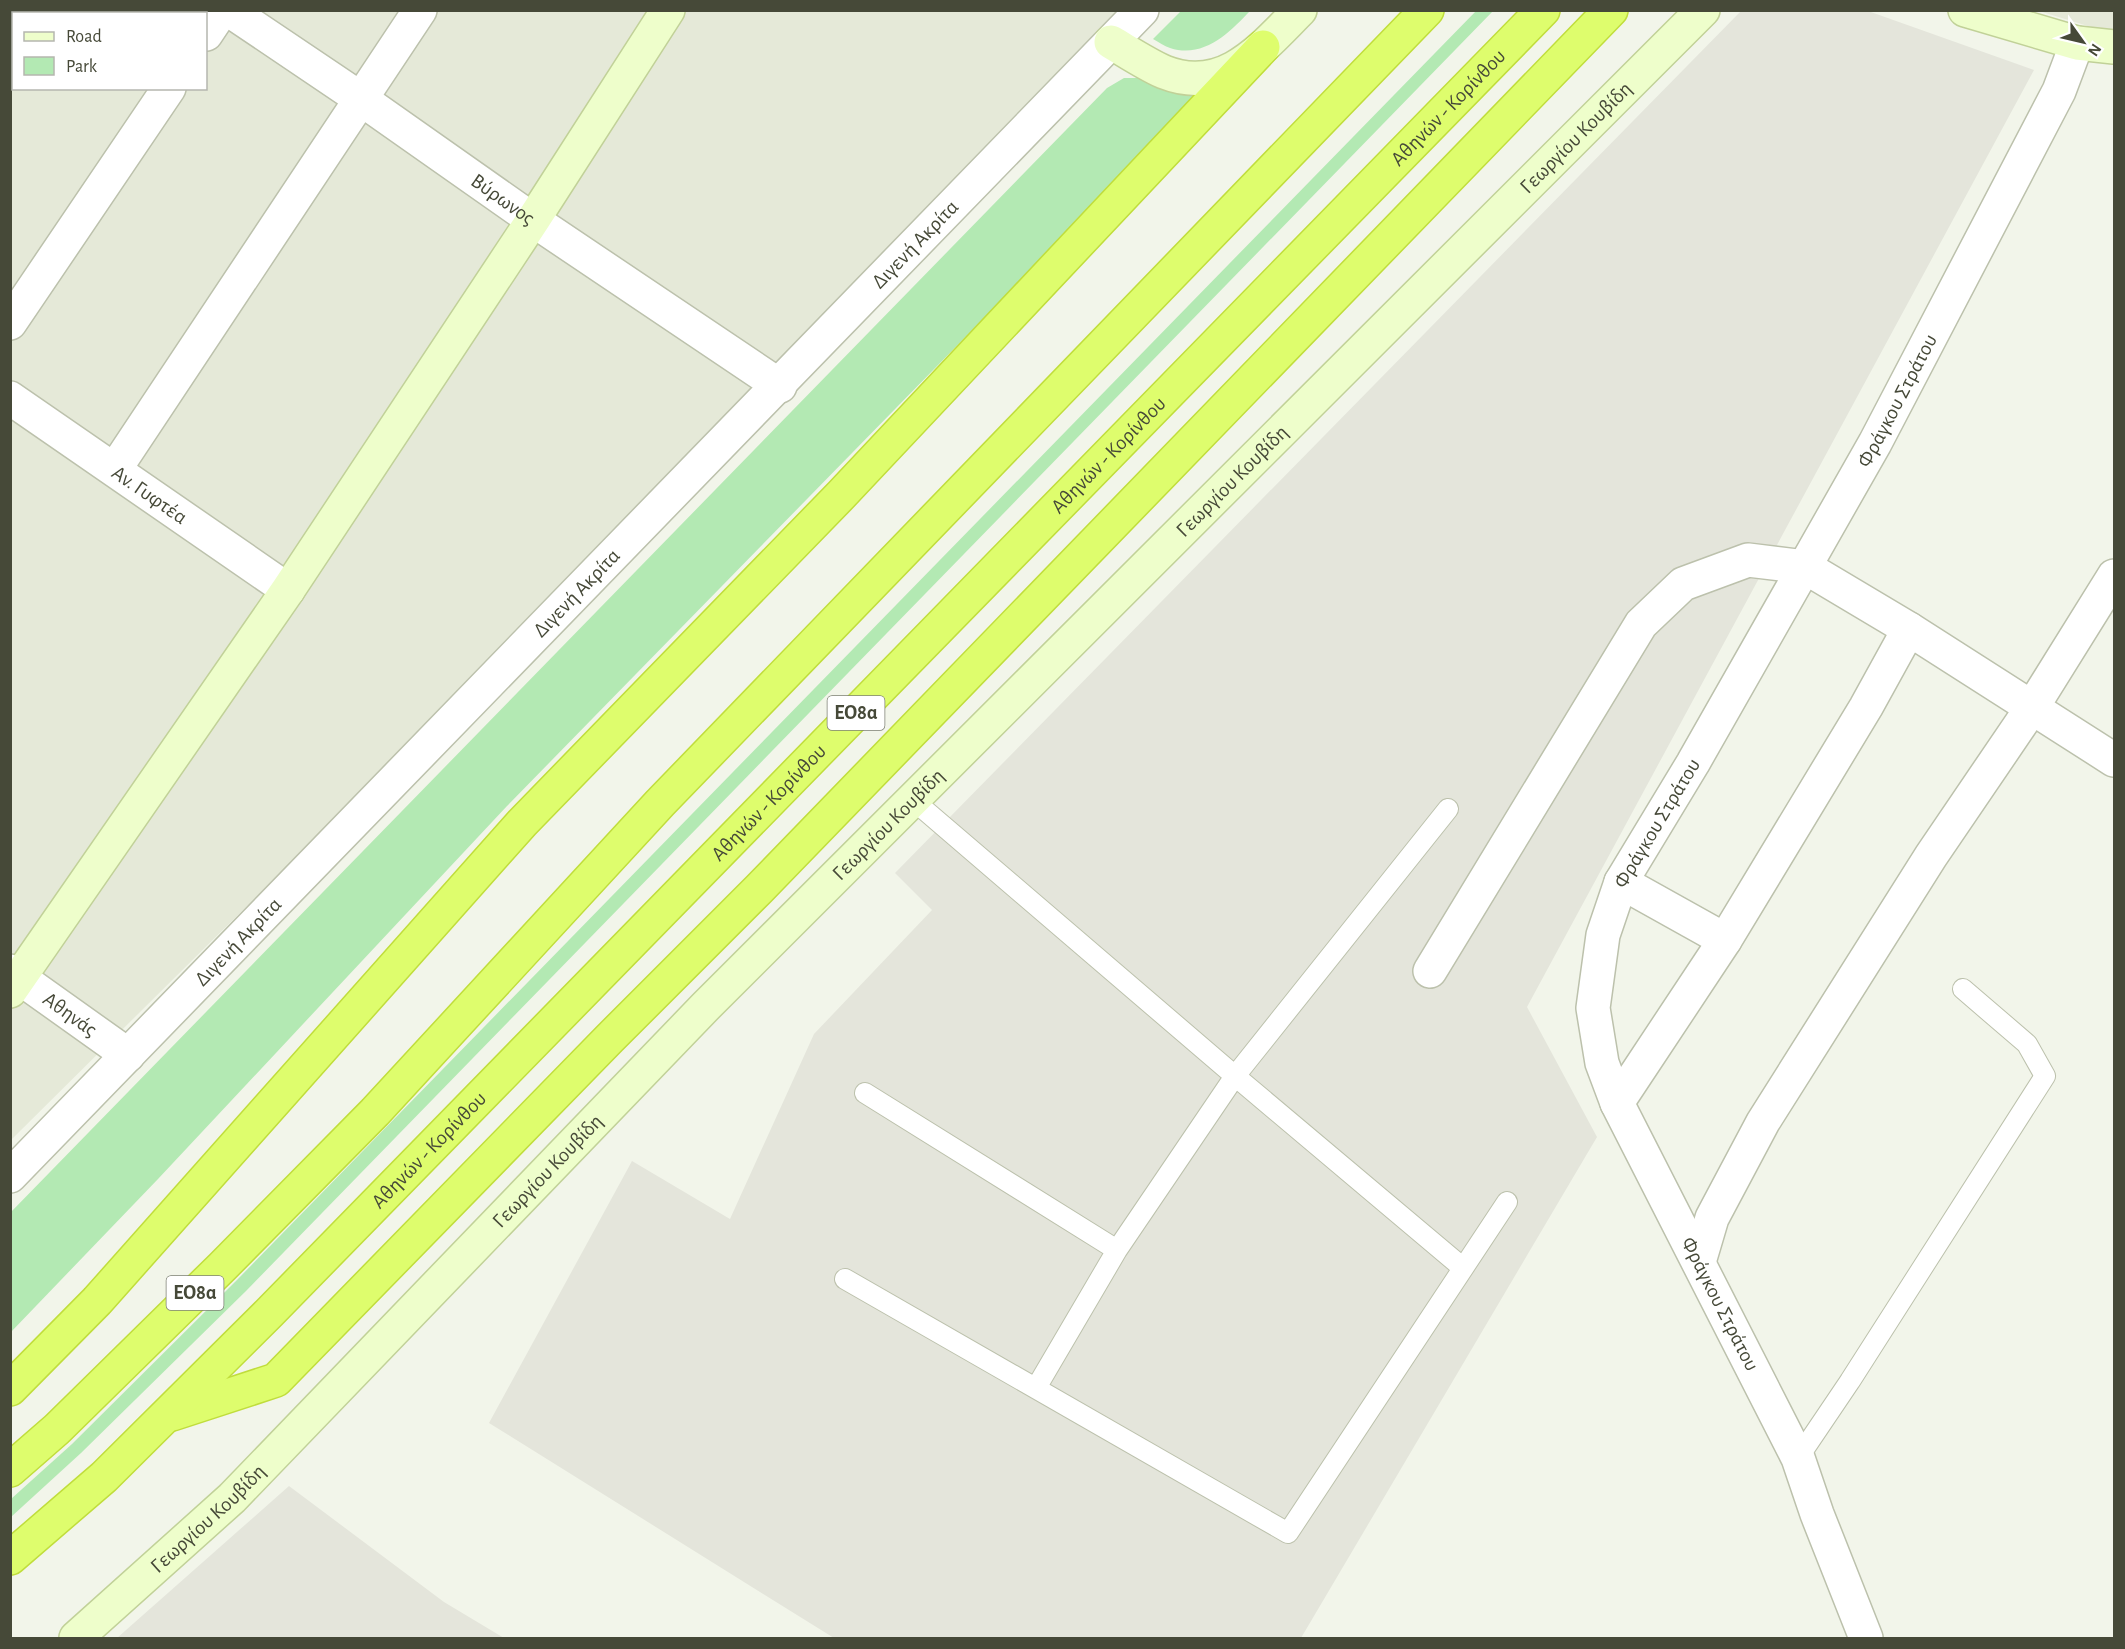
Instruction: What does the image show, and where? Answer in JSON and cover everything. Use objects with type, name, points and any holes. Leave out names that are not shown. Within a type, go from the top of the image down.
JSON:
[{"type":"highway","name":"ΕΟ8α","points":[[10,1470],[57,1429],[206,1284],[367,1120],[660,803],[1427,10]]},
{"type":"highway","name":"Αθηνών - Κορίνθου","points":[[10,1558],[104,1477],[168,1415],[1544,10]]},
{"type":"highway","points":[[168,1415],[276,1380],[759,889],[1611,10]]},
{"type":"highway","points":[[10,1389],[112,1285],[522,823],[841,495],[1263,47]]},
{"type":"street","points":[[207,32],[222,10]]},
{"type":"street","name":"Βύρωνος","points":[[229,10],[533,220],[780,386]]},
{"type":"street","points":[[115,470],[420,10]]},
{"type":"street","points":[[14,980],[288,590],[533,220],[668,10]]},
{"type":"street","name":"Διγενή Ακρίτα","points":[[10,1176],[780,386],[1142,10]]},
{"type":"street","points":[[1112,42],[1165,72],[1211,79],[1239,66],[1263,47],[1300,10]]},
{"type":"street","name":"Γεωργίου Κουβίδη","points":[[76,1638],[232,1498],[705,1007],[1703,10]]},
{"type":"street","points":[[1965,10],[2077,43],[2115,47]]},
{"type":"street","name":"Φράγκου Στράτου","points":[[1866,1638],[1817,1514],[1798,1458],[1617,1103],[1602,1063],[1593,1008],[1603,935],[1621,882],[1693,764],[1875,443],[2059,91],[2077,43]]},
{"type":"street","points":[[10,323],[168,90]]},
{"type":"street","name":"Αν. Γυφτέα","points":[[10,398],[288,590]]},
{"type":"street","points":[[1430,971],[1641,624],[1683,584],[1748,560],[1805,567],[1909,629],[2115,759]]},
{"type":"street","points":[[1699,1262],[1712,1218],[1763,1122],[1931,856],[2033,706],[2115,576]]},
{"type":"street","points":[[1617,1103],[1725,940],[1866,707],[1909,629]]},
{"type":"street","points":[[1621,882],[1725,940]]},
{"type":"street","name":"Αθηνάς","points":[[14,980],[128,1055]]},
{"type":"lane","points":[[913,800],[1463,1268]]},
{"type":"lane","points":[[1036,1388],[1118,1250],[1235,1076],[1448,809]]},
{"type":"lane","points":[[1798,1458],[1850,1382],[2045,1076],[2027,1044],[1963,989]]},
{"type":"lane","points":[[865,1093],[1118,1250]]},
{"type":"lane","points":[[845,1279],[1288,1533],[1507,1202]]},
{"type":"shaded area","points":[[11,11],[1149,11],[11,1140]]},
{"type":"shaded area","points":[[1741,11],[1868,11],[2034,70],[1527,1007],[1597,1137],[1301,1638],[834,1638],[489,1423],[632,1161],[730,1219],[814,1034],[932,910],[895,873]]},
{"type":"shaded area","points":[[2039,11],[2114,11],[2114,34]]},
{"type":"shaded area","points":[[289,1486],[444,1602],[504,1638],[117,1638]]},
{"type":"green space","points":[[1182,10],[1250,11],[1225,35],[1205,47],[1182,50],[1168,47],[1153,39]]},
{"type":"green space","points":[[1476,11],[1493,11],[246,1291],[81,1453],[11,1517],[11,1499],[72,1444],[236,1281]]},
{"type":"green space","points":[[1124,78],[1138,78],[1168,89],[1197,93],[1111,188],[507,806],[158,1179],[11,1332],[11,1212],[1107,88]]}]
